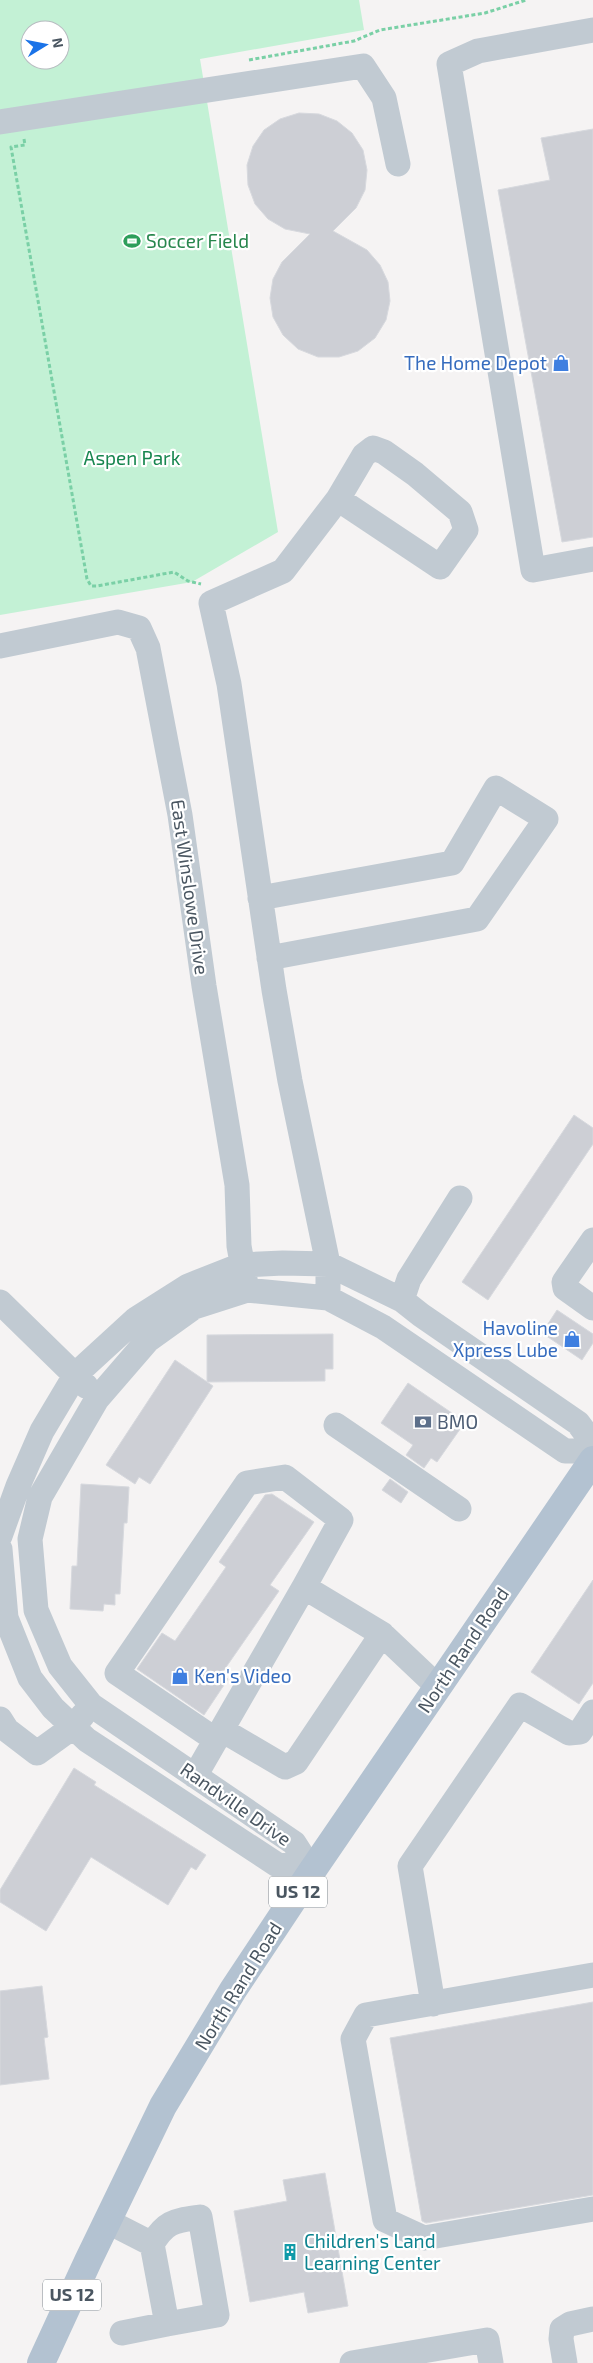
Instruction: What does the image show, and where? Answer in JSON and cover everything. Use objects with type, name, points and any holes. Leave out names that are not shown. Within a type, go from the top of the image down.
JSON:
[{"type":"main road","name":"North Rand Road","points":[[42,2363],[163,2106],[233,1990],[312,1871],[593,1460]]},
{"type":"street","points":[[593,30],[478,51],[449,64],[533,570],[593,559]]},
{"type":"street","points":[[10,121],[363,66],[384,98],[398,164]]},
{"type":"street","points":[[328,1298],[328,1264],[290,1081],[269,958],[229,684],[210,603],[283,571],[338,499],[364,455],[373,448],[384,452],[415,474],[460,512],[466,530],[440,567],[338,499]]},
{"type":"street","name":"East Winslowe Drive","points":[[0,646],[118,622],[139,628],[148,648],[180,815],[204,986],[237,1185],[241,1265],[247,1290]]},
{"type":"street","points":[[260,898],[452,863],[496,788],[546,819],[477,919],[269,958]]},
{"type":"street","points":[[402,1300],[410,1279],[460,1198]]},
{"type":"street","points":[[593,1240],[564,1282],[565,1288],[593,1308]]},
{"type":"street","points":[[0,1536],[18,1486],[42,1431],[76,1374],[136,1319],[188,1286],[241,1265],[282,1262],[328,1264],[402,1300],[421,1315],[578,1422],[593,1443]]},
{"type":"street","points":[[247,1290],[328,1298],[383,1327],[565,1451],[593,1451]]},
{"type":"street","name":"Randville Drive","points":[[247,1290],[194,1307],[148,1340],[97,1399],[40,1497],[30,1539],[36,1610],[60,1666],[91,1705],[294,1843],[312,1871]]},
{"type":"street","points":[[0,1302],[76,1374],[97,1399]]},
{"type":"street","points":[[336,1425],[460,1509]]},
{"type":"street","points":[[195,1776],[218,1735],[304,1586],[341,1520],[285,1477],[247,1483],[117,1673],[218,1735],[285,1767],[296,1762],[382,1634]]},
{"type":"street","name":"Randville Drive","points":[[0,1549],[6,1618],[30,1678],[53,1708],[87,1740],[276,1864],[312,1871]]},
{"type":"street","points":[[304,1586],[382,1634],[438,1687]]},
{"type":"street","points":[[433,2004],[410,1866],[520,1704],[569,1734],[580,1732],[593,1712]]},
{"type":"street","points":[[0,1719],[7,1730],[36,1753],[73,1727],[91,1705]]},
{"type":"street","points":[[593,1975],[366,2015],[353,2039],[385,2220],[424,2238],[593,2209]]},
{"type":"street","points":[[122,2333],[217,2315],[200,2216],[173,2221],[162,2228],[152,2244],[166,2324]]},
{"type":"street","points":[[107,2222],[152,2244]]},
{"type":"street","points":[[565,2363],[561,2339],[562,2329],[570,2324],[593,2319]]},
{"type":"street","points":[[352,2363],[487,2340],[491,2363]]},
{"type":"path","points":[[240,62],[268,55],[354,41],[380,30],[485,13],[526,0]]},
{"type":"path","points":[[10,121],[25,145],[11,147],[87,579],[91,586],[97,586],[174,572],[188,581],[207,586],[214,601]]},
{"type":"green space","name":"Aspen Park","points":[[0,0],[359,0],[364,30],[200,59],[278,532],[192,582],[0,615]]},
{"type":"building","points":[[299,113],[319,114],[337,121],[352,133],[363,150],[367,170],[365,190],[356,208],[333,231],[367,250],[380,265],[388,282],[390,301],[386,320],[375,338],[358,351],[339,357],[318,357],[298,349],[283,335],[273,317],[270,298],[273,279],[282,262],[310,234],[285,229],[268,219],[255,204],[248,185],[247,165],[253,146],[264,130],[280,119]]},
{"type":"building","name":"The Home Depot","points":[[593,129],[593,537],[562,542],[498,190],[550,180],[541,138]]},
{"type":"building","points":[[574,1115],[593,1128],[593,1144],[488,1300],[462,1282]]},
{"type":"building","name":"Havoline Xpress Lube","points":[[557,1310],[593,1334],[593,1343],[582,1360],[542,1333]]},
{"type":"building","points":[[333,1334],[333,1369],[325,1369],[325,1381],[207,1382],[207,1335]]},
{"type":"building","points":[[175,1360],[213,1386],[150,1484],[139,1477],[135,1484],[106,1465]]},
{"type":"building","name":"BMO","points":[[408,1383],[465,1422],[437,1462],[431,1458],[424,1468],[406,1455],[413,1445],[381,1423]]},
{"type":"building","points":[[390,1479],[408,1492],[401,1503],[382,1490]]},
{"type":"building","points":[[81,1484],[129,1487],[127,1523],[124,1523],[120,1594],[115,1594],[115,1605],[104,1604],[103,1611],[70,1609],[72,1566],[77,1566]]},
{"type":"building","points":[[272,1494],[314,1522],[270,1585],[279,1591],[222,1673],[228,1679],[204,1715],[137,1669],[162,1633],[175,1641],[226,1567],[219,1562],[265,1495]]},
{"type":"building","points":[[593,1580],[593,1683],[579,1704],[531,1672]]},
{"type":"building","points":[[74,1768],[96,1782],[94,1785],[206,1855],[196,1870],[191,1867],[168,1905],[91,1857],[46,1931],[0,1902],[0,1890]]},
{"type":"building","points":[[42,1986],[48,2037],[44,2038],[49,2079],[0,2085],[0,1991]]},
{"type":"building","points":[[593,2002],[593,2195],[426,2223],[422,2221],[390,2038]]},
{"type":"building","name":"Children's Land Learning Center","points":[[325,2173],[348,2306],[308,2313],[304,2292],[250,2302],[234,2211],[287,2201],[283,2180]]},
{"type":"place","name":"Soccer Field","points":[[132,241]]},
{"type":"place","name":"The Home Depot","points":[[561,363]]},
{"type":"place","name":"Havoline Xpress Lube","points":[[572,1339]]},
{"type":"place","name":"BMO","points":[[423,1422]]},
{"type":"place","name":"Ken's Video","points":[[180,1676]]},
{"type":"place","name":"Children's Land Learning Center","points":[[290,2252]]}]
